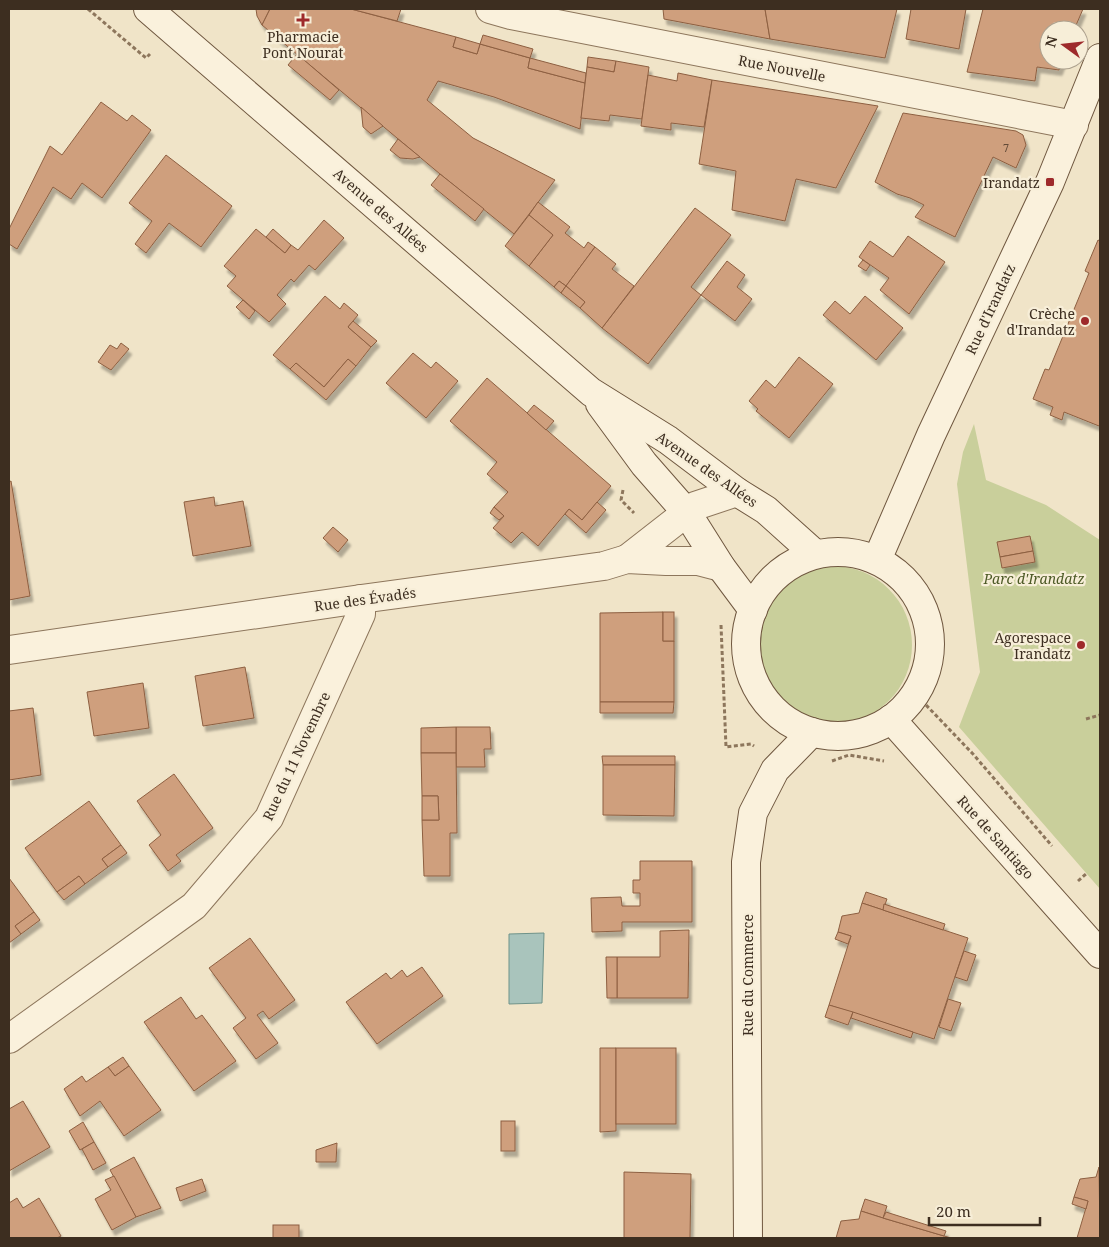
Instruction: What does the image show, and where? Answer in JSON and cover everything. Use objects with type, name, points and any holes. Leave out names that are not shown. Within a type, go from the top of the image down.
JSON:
[{"type":"street","name":"Avenue des Allées","points":[[148,9],[166,18],[592,392],[668,440],[737,492],[766,510],[815,554]]},
{"type":"street","name":"Rue Nouvelle","points":[[490,9],[511,15],[1074,125]]},
{"type":"street","name":"Rue d'Irandatz","points":[[877,560],[931,435],[1050,182],[1100,58]]},
{"type":"street","name":"Avenue des Allées","points":[[592,392],[644,464],[687,513],[721,567],[753,610]]},
{"type":"street","points":[[627,559],[695,506],[737,492]]},
{"type":"street","points":[[857,553],[877,560],[899,574],[916,594],[927,618],[931,644],[927,670],[916,694],[905,708],[891,719],[866,732],[840,736],[812,732],[789,722],[770,706],[756,684],[748,660],[747,635],[753,610],[763,591],[778,575],[795,562],[815,554],[857,553]]},
{"type":"street","name":"Rue des Évadés","points":[[9,650],[604,566],[627,559],[666,562],[698,561],[721,567]]},
{"type":"street","name":"Rue du 11 Novembre","points":[[9,1039],[194,906],[269,818],[360,614],[361,599]]},
{"type":"street","name":"Rue de Santiago","points":[[891,719],[1100,954]]},
{"type":"street","name":"Rue du Commerce","points":[[748,1238],[746,862],[752,813],[775,770],[812,732]]},
{"type":"path","points":[[916,694],[973,754],[1055,850]]},
{"type":"path","points":[[1086,719],[1100,715]]},
{"type":"path","points":[[1074,872],[1085,885]]},
{"type":"green space","name":"Parc d'Irandatz","points":[[974,424],[986,480],[1046,505],[1100,540],[1100,889],[959,727],[980,672],[957,484],[963,452]]},
{"type":"green space","points":[[825,566],[841,566],[856,569],[870,575],[889,589],[899,601],[909,622],[912,645],[909,668],[899,689],[889,701],[877,711],[856,721],[841,724],[825,724],[810,721],[789,711],[767,689],[757,668],[754,653],[754,637],[757,622],[767,601],[789,579],[810,569]]},
{"type":"water","points":[[544,933],[542,1003],[509,1004],[509,934]]},
{"type":"building","points":[[256,9],[270,9],[262,25],[257,16]]},
{"type":"building","points":[[270,9],[351,9],[456,37],[453,47],[477,54],[480,44],[530,58],[528,68],[585,83],[580,129],[494,97],[438,81],[427,100],[473,138],[555,180],[514,234],[262,25]]},
{"type":"building","points":[[351,9],[401,9],[397,21]]},
{"type":"building","points":[[663,9],[765,9],[770,39],[664,19]]},
{"type":"building","points":[[765,9],[897,9],[885,58],[770,39]]},
{"type":"building","points":[[911,9],[966,9],[959,49],[906,39]]},
{"type":"building","points":[[983,9],[1083,9],[1078,20],[1039,20],[1039,67],[1037,67],[1035,81],[967,72]]},
{"type":"building","points":[[483,35],[533,49],[530,58],[480,44]]},
{"type":"building","points":[[456,37],[480,44],[477,54],[453,47]]},
{"type":"building","points":[[297,54],[339,90],[330,100],[288,65]]},
{"type":"building","points":[[588,57],[616,61],[614,72],[587,67]]},
{"type":"building","points":[[530,58],[586,73],[585,83],[528,68]]},
{"type":"building","points":[[616,61],[649,67],[642,119],[610,115],[609,121],[581,118],[587,67],[614,72]]},
{"type":"building","points":[[678,73],[712,80],[704,127],[671,123],[671,130],[641,126],[648,75],[677,81]]},
{"type":"building","points":[[712,80],[878,106],[836,188],[796,179],[785,221],[732,210],[736,171],[699,164]]},
{"type":"building","points":[[101,102],[127,121],[132,115],[151,130],[102,198],[82,183],[71,199],[53,187],[17,249],[9,244],[9,229],[50,146],[62,155]]},
{"type":"building","points":[[361,107],[383,126],[371,134],[363,127]]},
{"type":"building","points":[[903,113],[1016,131],[1023,135],[1026,145],[1016,168],[993,157],[955,237],[915,217],[924,205],[897,194],[875,182]]},
{"type":"building","points":[[398,139],[420,157],[413,159],[400,158],[390,150]]},
{"type":"building","points":[[166,155],[232,206],[201,247],[169,223],[146,253],[135,244],[152,221],[129,203]]},
{"type":"building","points":[[440,174],[484,209],[475,221],[431,185]]},
{"type":"building","points":[[538,202],[570,227],[565,233],[584,248],[588,242],[595,247],[566,286],[559,281],[554,287],[529,266],[553,235],[529,215]]},
{"type":"building","points":[[695,208],[731,235],[691,287],[701,295],[648,364],[602,328]]},
{"type":"building","points":[[529,215],[553,235],[529,266],[505,246]]},
{"type":"building","points":[[324,220],[344,238],[315,270],[309,265],[294,282],[291,279],[277,295],[286,304],[269,322],[227,286],[236,276],[224,266],[256,229],[285,253],[291,245],[298,250]]},
{"type":"building","points":[[273,229],[291,245],[285,253],[266,237]]},
{"type":"building","points":[[908,236],[945,262],[909,314],[880,290],[889,278],[859,257],[870,241],[893,257]]},
{"type":"building","name":"Crèche d'Irandatz","points":[[1098,240],[1100,241],[1099,426],[1064,412],[1062,420],[1050,415],[1053,407],[1033,399],[1045,369],[1049,370],[1089,273],[1085,271]]},
{"type":"building","points":[[595,247],[616,264],[612,269],[634,286],[602,328],[580,308],[585,302],[566,286]]},
{"type":"building","points":[[863,260],[870,265],[866,271],[858,266]]},
{"type":"building","points":[[727,261],[745,275],[737,287],[752,299],[735,321],[701,295]]},
{"type":"building","points":[[559,281],[566,286],[561,293],[554,287]]},
{"type":"building","points":[[566,286],[585,302],[580,308],[561,293]]},
{"type":"building","points":[[325,296],[340,309],[344,303],[358,315],[348,327],[371,347],[356,366],[348,359],[324,387],[296,363],[290,369],[273,355]]},
{"type":"building","points":[[865,296],[903,328],[876,360],[823,315],[835,301],[850,314]]},
{"type":"building","points":[[243,300],[255,311],[249,319],[236,307]]},
{"type":"building","points":[[353,321],[377,341],[371,347],[348,327]]},
{"type":"building","points":[[121,343],[129,349],[111,370],[98,362],[110,345],[117,349]]},
{"type":"building","points":[[413,353],[431,368],[436,362],[458,381],[426,418],[386,383]]},
{"type":"building","points":[[799,357],[833,384],[789,438],[756,411],[758,409],[749,401],[766,380],[775,388]]},
{"type":"building","points":[[348,359],[356,366],[326,400],[290,369],[296,363],[324,387]]},
{"type":"building","points":[[487,378],[611,486],[582,520],[569,509],[538,546],[522,532],[511,543],[493,528],[504,516],[494,507],[508,492],[487,474],[497,462],[450,421]]},
{"type":"building","points":[[534,405],[554,421],[546,430],[527,413]]},
{"type":"building","points":[[11,481],[30,596],[9,600],[9,482]]},
{"type":"building","points":[[214,497],[215,506],[243,501],[251,546],[193,556],[184,502]]},
{"type":"building","points":[[597,502],[606,510],[586,533],[565,514],[569,509],[582,520]]},
{"type":"building","points":[[494,507],[504,516],[499,520],[490,513]]},
{"type":"building","points":[[333,527],[348,540],[338,552],[323,538]]},
{"type":"building","points":[[1030,536],[1033,551],[1000,557],[997,542]]},
{"type":"building","points":[[1033,551],[1035,562],[1002,568],[1000,557]]},
{"type":"building","points":[[663,612],[663,641],[674,641],[674,702],[600,702],[600,613]]},
{"type":"building","points":[[663,612],[674,612],[674,641],[663,641]]},
{"type":"building","points":[[245,667],[254,718],[203,726],[195,676]]},
{"type":"building","points":[[143,683],[149,728],[94,736],[87,692]]},
{"type":"building","points":[[600,702],[674,702],[673,713],[600,713]]},
{"type":"building","points":[[33,708],[41,775],[9,780],[9,711]]},
{"type":"building","points":[[456,727],[490,727],[491,749],[484,749],[485,767],[456,767]]},
{"type":"building","points":[[456,727],[456,753],[421,753],[421,728]]},
{"type":"building","points":[[421,753],[456,753],[457,833],[450,833],[450,876],[424,876],[422,820],[439,820],[438,796],[422,796]]},
{"type":"building","points":[[602,756],[675,756],[675,765],[603,765]]},
{"type":"building","points":[[603,765],[675,765],[674,816],[603,815]]},
{"type":"building","points":[[174,774],[213,828],[176,855],[181,861],[168,871],[149,845],[161,835],[137,801]]},
{"type":"building","points":[[422,796],[438,796],[439,820],[422,820]]},
{"type":"building","points":[[89,801],[121,845],[102,859],[108,867],[85,884],[79,876],[57,892],[25,848]]},
{"type":"building","points":[[121,845],[127,853],[108,867],[102,859]]},
{"type":"building","points":[[640,861],[692,861],[692,922],[622,922],[622,931],[592,932],[591,898],[621,897],[622,906],[640,906],[640,893],[633,893],[633,880],[640,880]]},
{"type":"building","points":[[79,876],[85,884],[64,900],[57,892]]},
{"type":"building","points":[[9,878],[34,912],[15,926],[21,934],[9,943]]},
{"type":"building","points":[[866,892],[887,899],[883,910],[862,903]]},
{"type":"building","points":[[862,903],[968,938],[934,1039],[829,1005],[851,936],[838,932],[842,916],[859,913]]},
{"type":"building","points":[[884,904],[945,924],[943,930],[883,910]]},
{"type":"building","points":[[34,912],[40,920],[21,934],[15,926]]},
{"type":"building","points":[[689,930],[688,998],[617,998],[617,957],[660,957],[660,931]]},
{"type":"building","points":[[838,932],[851,936],[848,944],[835,939]]},
{"type":"building","points":[[250,938],[295,1000],[269,1019],[263,1011],[257,1015],[278,1043],[256,1059],[233,1028],[246,1018],[209,968]]},
{"type":"building","points":[[964,951],[976,955],[967,981],[955,977]]},
{"type":"building","points":[[606,957],[617,957],[617,998],[607,998]]},
{"type":"building","points":[[422,967],[443,996],[377,1044],[346,1002],[386,973],[391,979],[402,970],[407,977]]},
{"type":"building","points":[[181,997],[196,1019],[202,1015],[236,1061],[194,1091],[144,1022]]},
{"type":"building","points":[[948,999],[961,1003],[951,1031],[939,1027]]},
{"type":"building","points":[[829,1005],[853,1012],[848,1025],[825,1017]]},
{"type":"building","points":[[853,1012],[913,1032],[911,1038],[851,1018]]},
{"type":"building","points":[[600,1048],[616,1048],[616,1131],[600,1132]]},
{"type":"building","points":[[616,1048],[676,1048],[676,1124],[616,1124]]},
{"type":"building","points":[[123,1057],[129,1066],[115,1076],[108,1067]]},
{"type":"building","points":[[129,1066],[161,1110],[124,1136],[100,1101],[80,1116],[64,1089],[82,1076],[86,1082],[108,1067],[115,1076]]},
{"type":"building","points":[[23,1101],[50,1147],[9,1171],[9,1109]]},
{"type":"building","points":[[501,1121],[515,1121],[515,1151],[501,1151]]},
{"type":"building","points":[[83,1122],[94,1142],[80,1150],[69,1131]]},
{"type":"building","points":[[94,1142],[106,1163],[93,1170],[82,1149]]},
{"type":"building","points":[[337,1143],[336,1162],[316,1162],[316,1150]]},
{"type":"building","points":[[134,1157],[161,1208],[136,1217],[110,1170]]},
{"type":"building","points":[[1099,1167],[1100,1238],[1077,1238],[1088,1201],[1074,1197],[1080,1179],[1096,1177]]},
{"type":"building","points":[[624,1172],[691,1174],[690,1238],[624,1238]]},
{"type":"building","points":[[114,1176],[136,1217],[112,1230],[95,1199],[111,1190],[105,1180]]},
{"type":"building","points":[[202,1179],[206,1191],[180,1201],[176,1188]]},
{"type":"building","points":[[1074,1197],[1088,1201],[1086,1209],[1072,1204]]},
{"type":"building","points":[[17,1198],[23,1208],[39,1198],[61,1236],[57,1238],[9,1238],[9,1203]]},
{"type":"building","points":[[865,1199],[887,1206],[883,1218],[861,1211]]},
{"type":"building","points":[[861,1211],[951,1238],[836,1238],[841,1221],[859,1219]]},
{"type":"building","points":[[886,1212],[946,1231],[944,1236],[883,1218]]},
{"type":"building","points":[[273,1225],[299,1225],[299,1238],[273,1238]]},
{"type":"place","name":"Pharmacie Pont Nourat","points":[[303,20]]},
{"type":"place","name":"Irandatz","points":[[1050,182]]},
{"type":"place","name":"Crèche d'Irandatz","points":[[1085,321]]},
{"type":"place","name":"Agorespace Irandatz","points":[[1081,645]]}]
